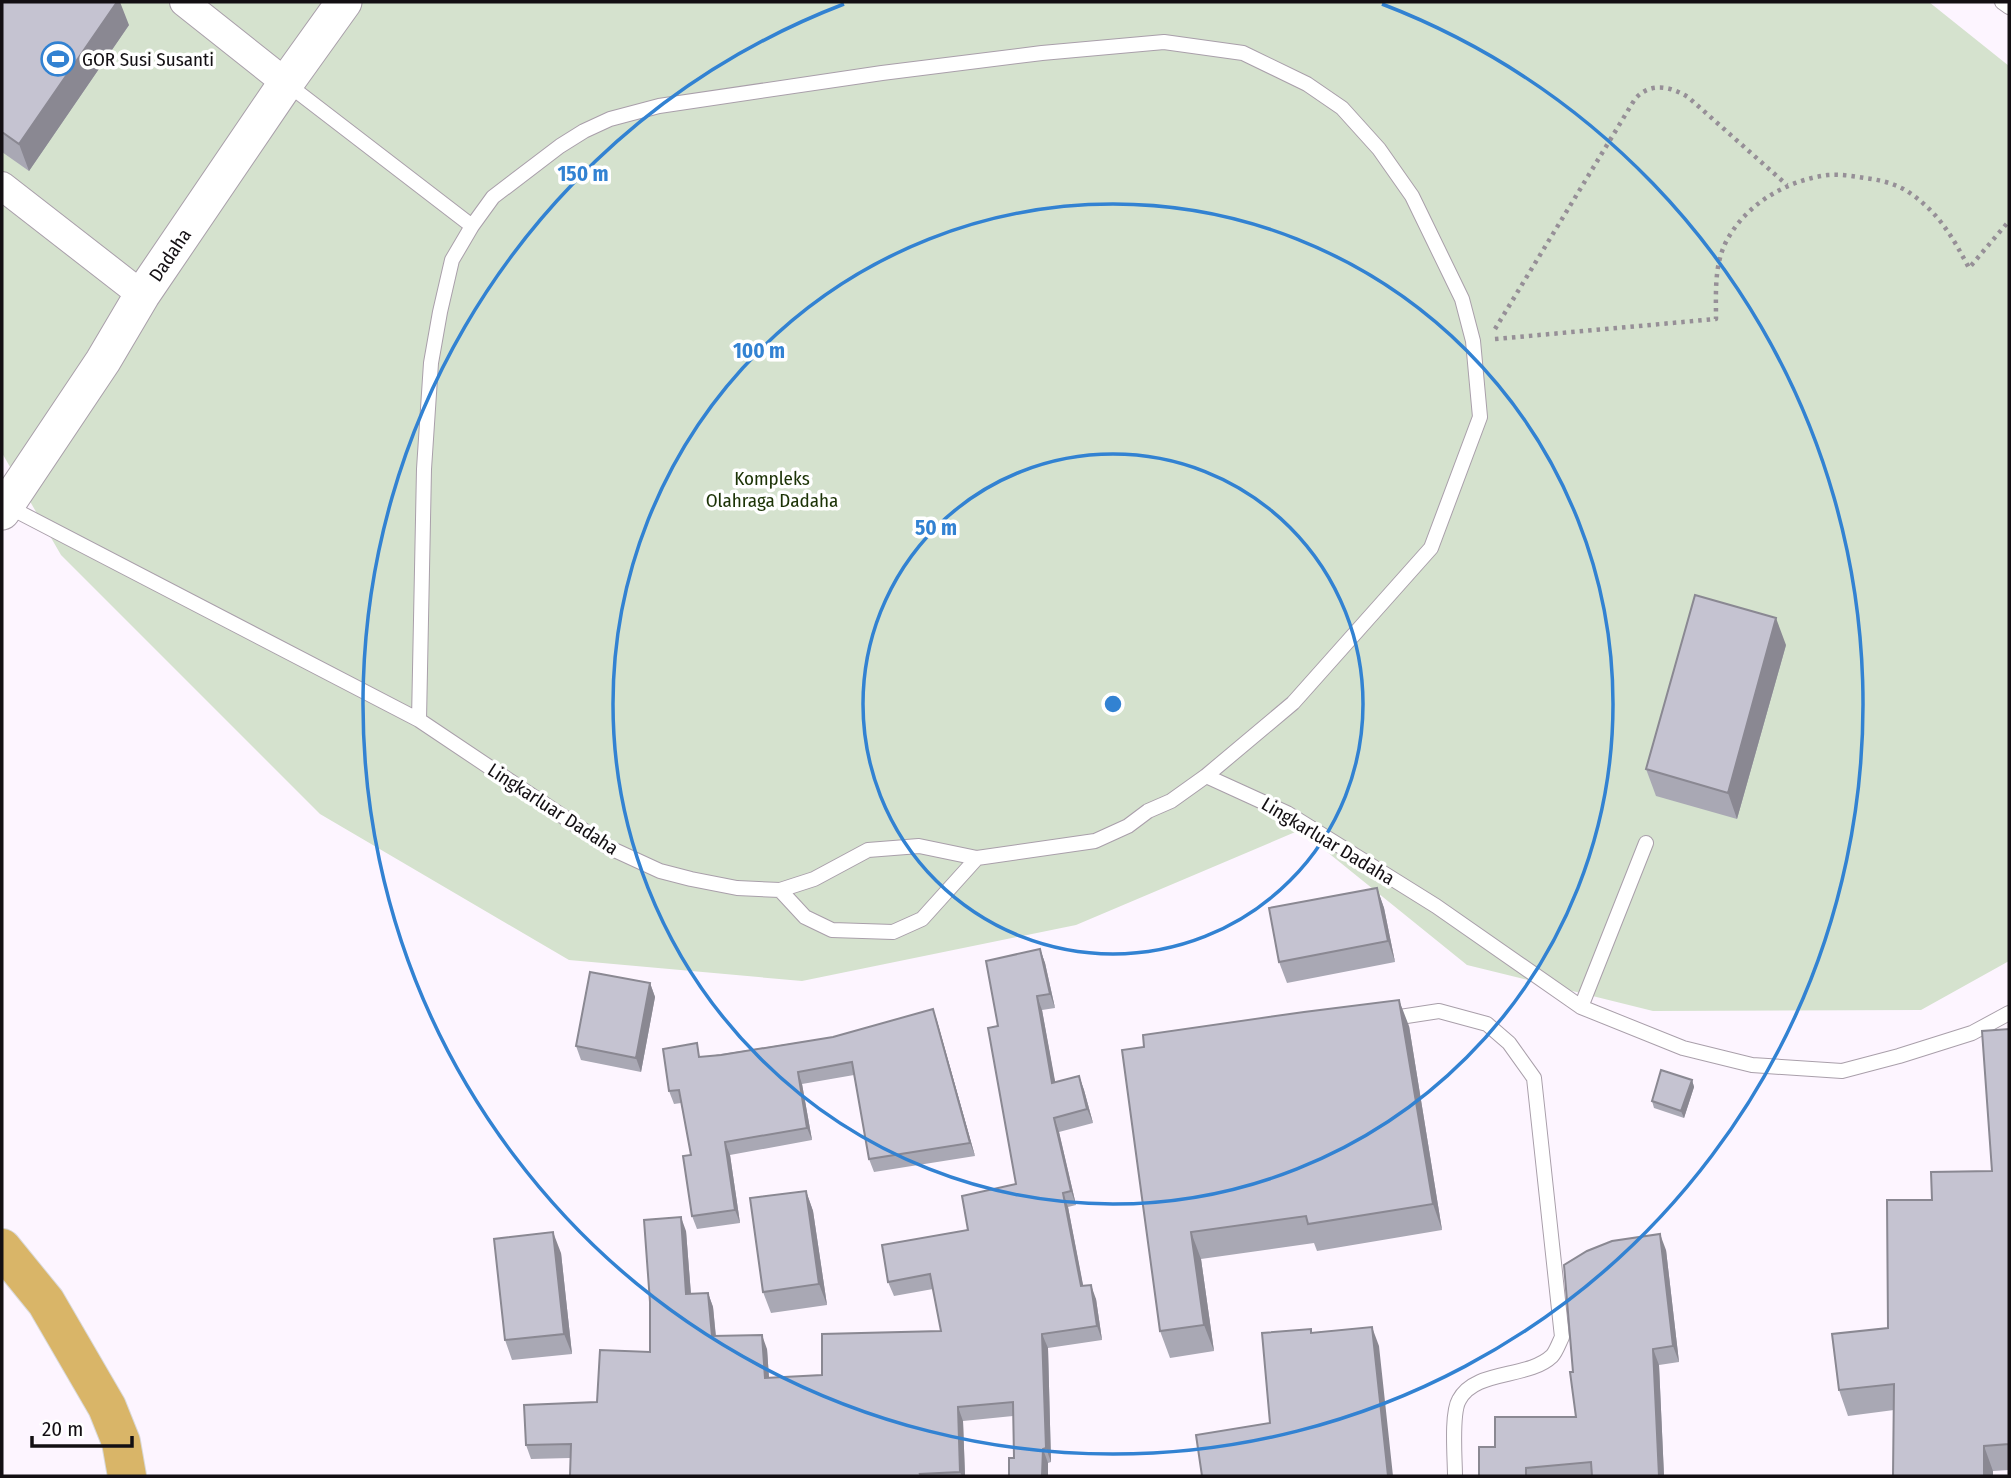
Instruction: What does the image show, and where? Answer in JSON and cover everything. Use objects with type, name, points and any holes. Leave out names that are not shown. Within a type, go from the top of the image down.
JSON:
[{"type":"main road","points":[[2,1248],[46,1302],[107,1407],[121,1442],[127,1476]]},
{"type":"street","points":[[197,5],[286,83]]},
{"type":"street","name":"Dadaha","points":[[3,507],[103,361],[142,295],[286,83],[335,5]]},
{"type":"street","points":[[2,186],[142,295]]},
{"type":"lane","points":[[2002,2],[2009,7]]},
{"type":"lane","points":[[419,720],[424,469],[432,363],[452,260],[493,197],[560,146],[610,119],[659,106],[882,73],[1042,53],[1164,43],[1243,53],[1307,83],[1342,108],[1378,149],[1412,195],[1462,299],[1473,341],[1480,417],[1431,548],[1293,703],[1206,776]]},
{"type":"lane","points":[[286,83],[472,226]]},
{"type":"lane","name":"Lingkarluar Dadaha","points":[[3,507],[419,720],[610,848],[660,871],[737,888],[780,890],[814,879],[868,850],[919,846],[977,859],[1095,841],[1171,801],[1206,776],[1287,813],[1436,906],[1581,1007],[1683,1048],[1752,1065],[1842,1071],[1972,1032],[2009,1013]]},
{"type":"lane","points":[[1581,1007],[1646,843]]},
{"type":"lane","points":[[780,890],[805,917],[832,930],[893,932],[922,919],[977,859]]},
{"type":"lane","points":[[1367,1022],[1440,1011],[1487,1024],[1509,1043],[1534,1079],[1562,1337],[1552,1356],[1536,1365],[1472,1385],[1458,1400],[1455,1476]]},
{"type":"path","points":[[1787,186],[1688,96],[1671,88],[1657,87],[1647,90],[1635,99],[1489,340],[1716,319],[1719,261],[1728,239],[1743,218],[1762,201],[1787,186],[1830,175],[1870,178],[1892,183],[1909,192],[1928,207],[1947,228],[1969,268],[2009,221]]},
{"type":"green space","name":"Kompleks Olahraga Dadaha","points":[[2,2],[1929,2],[2009,66],[2009,961],[1921,1010],[1653,1011],[1467,965],[1300,830],[1076,925],[802,981],[569,960],[320,814],[61,555],[2,453]]},
{"type":"building","name":"GOR Susi Susanti","points":[[2,2],[117,2],[19,144],[2,132]]},
{"type":"building","points":[[1695,595],[1776,618],[1728,793],[1646,769]]},
{"type":"building","points":[[1377,888],[1388,941],[1279,962],[1269,908]]},
{"type":"building","points":[[1040,949],[1050,994],[1037,996],[1052,1083],[1079,1076],[1087,1109],[1054,1118],[1071,1191],[1063,1193],[1081,1286],[1091,1285],[1097,1326],[1042,1334],[1046,1448],[1043,1449],[1042,1476],[1009,1476],[1009,1458],[1014,1458],[1013,1402],[958,1407],[960,1472],[920,1474],[921,1476],[570,1476],[571,1444],[526,1445],[524,1405],[597,1402],[600,1350],[650,1352],[650,1302],[644,1220],[681,1217],[686,1294],[708,1293],[712,1336],[762,1335],[765,1378],[822,1375],[822,1334],[941,1331],[930,1274],[888,1282],[882,1245],[968,1230],[962,1196],[1016,1184],[988,1028],[998,1026],[986,961]]},
{"type":"building","points":[[590,972],[650,983],[636,1058],[576,1046]]},
{"type":"building","points":[[1399,1000],[1433,1204],[1308,1224],[1306,1216],[1191,1232],[1204,1325],[1160,1331],[1122,1050],[1144,1047],[1143,1035]]},
{"type":"building","points":[[933,1009],[970,1143],[869,1159],[852,1062],[798,1072],[807,1128],[725,1142],[735,1210],[692,1216],[683,1156],[691,1155],[679,1090],[669,1091],[663,1049],[697,1043],[699,1057],[721,1055],[833,1037]]},
{"type":"building","points":[[2009,1029],[2009,1444],[1984,1446],[1984,1476],[1893,1476],[1894,1384],[1839,1390],[1832,1334],[1888,1328],[1887,1200],[1932,1200],[1931,1172],[1992,1171],[1982,1031]]},
{"type":"building","points":[[1661,1070],[1692,1080],[1681,1111],[1652,1101]]},
{"type":"building","points":[[806,1191],[819,1284],[763,1292],[750,1198]]},
{"type":"building","points":[[553,1232],[564,1334],[505,1340],[494,1239]]},
{"type":"building","points":[[1660,1234],[1673,1346],[1653,1349],[1659,1476],[1592,1476],[1591,1462],[1526,1468],[1526,1476],[1479,1476],[1479,1447],[1495,1447],[1495,1417],[1576,1417],[1570,1372],[1573,1372],[1564,1265],[1587,1251],[1612,1241]]},
{"type":"building","points":[[1372,1327],[1388,1476],[1202,1476],[1196,1435],[1270,1423],[1262,1333],[1311,1329],[1311,1333]]},
{"type":"place","name":"GOR Susi Susanti","points":[[58,59]]}]
